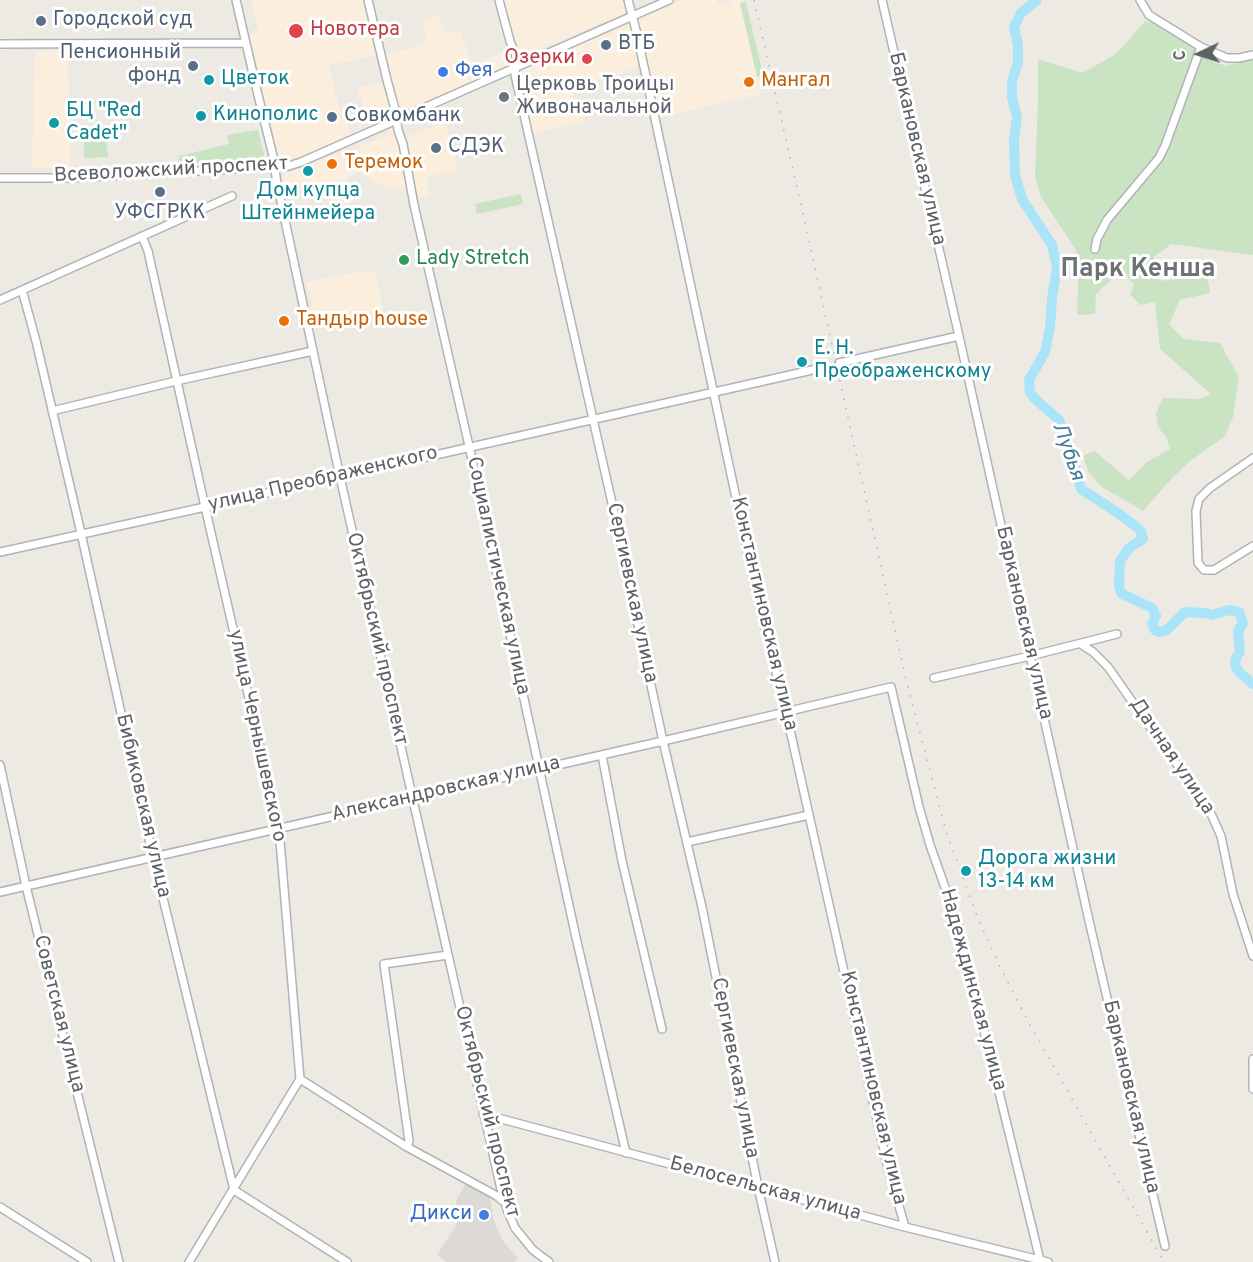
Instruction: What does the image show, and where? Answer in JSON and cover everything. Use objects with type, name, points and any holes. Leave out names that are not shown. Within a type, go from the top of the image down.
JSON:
[{"type":"street","name":"Октябрьский проспект","points":[[236,0],[273,156],[339,477],[483,1114],[505,1202],[516,1228],[533,1250],[549,1262]]},
{"type":"street","name":"Социалистическая улица","points":[[368,0],[403,144],[414,204],[575,933],[626,1153]]},
{"type":"street","name":"Сергиевская улица","points":[[499,0],[516,56],[517,82],[702,907],[775,1262]]},
{"type":"street","name":"Константиновская улица","points":[[628,0],[755,587],[786,712],[887,1164],[905,1227]]},
{"type":"street","name":"Всеволожский проспект","points":[[0,178],[67,178],[289,166],[669,0]]},
{"type":"street","name":"Баркановская улица","points":[[882,0],[1089,925],[1165,1246]]},
{"type":"street","points":[[1140,0],[1149,15],[1201,47],[1227,58],[1253,55]]},
{"type":"street","points":[[0,44],[246,43]]},
{"type":"street","points":[[1095,249],[1097,239],[1107,220],[1159,158],[1201,47]]},
{"type":"street","points":[[0,300],[231,196]]},
{"type":"street","name":"улица Чернышевского","points":[[142,236],[148,251],[279,829],[300,1079]]},
{"type":"street","name":"Бибиковская улица","points":[[22,290],[81,533],[153,857],[234,1190]]},
{"type":"street","points":[[839,363],[959,336]]},
{"type":"street","points":[[52,411],[313,351]]},
{"type":"street","name":"улица Преображенского","points":[[0,552],[821,368]]},
{"type":"street","points":[[1253,458],[1210,488],[1199,499],[1196,511],[1199,567],[1210,571],[1253,546]]},
{"type":"street","points":[[934,678],[1117,634]]},
{"type":"street","name":"Дачная улица","points":[[1081,644],[1108,667],[1212,816],[1221,836],[1233,894],[1253,956]]},
{"type":"street","name":"Александровская улица","points":[[0,892],[891,687]]},
{"type":"street","name":"Надеждинская улица","points":[[891,687],[930,845],[958,924],[1040,1260]]},
{"type":"street","points":[[602,754],[622,861],[662,1029]]},
{"type":"street","name":"Советская улица","points":[[0,765],[26,886],[119,1262]]},
{"type":"street","points":[[687,842],[809,815]]},
{"type":"street","points":[[407,1147],[409,1141],[384,964],[447,955]]},
{"type":"street","points":[[1253,1061],[1253,1089]]},
{"type":"street","points":[[189,1262],[300,1079],[407,1147],[505,1202]]},
{"type":"street","name":"Белосельская улица","points":[[483,1114],[905,1227],[1048,1262]]},
{"type":"street","points":[[234,1190],[347,1262]]},
{"type":"street","points":[[0,1207],[87,1262]]},
{"type":"shaded area","points":[[250,0],[364,0],[376,56],[329,65],[338,105],[352,134],[299,158],[287,161],[279,158],[249,35],[259,32]]},
{"type":"shaded area","points":[[502,0],[626,0],[627,10],[625,13],[521,57],[512,40]]},
{"type":"shaded area","points":[[682,0],[716,0],[722,6],[730,4],[729,0],[741,0],[762,94],[657,118],[637,21]]},
{"type":"shaded area","points":[[438,15],[445,33],[459,30],[474,65],[509,49],[512,61],[510,64],[406,111],[401,111],[398,108],[383,56],[426,41],[422,21]]},
{"type":"shaded area","points":[[626,25],[632,28],[640,67],[598,80],[573,91],[585,122],[532,134],[518,75],[520,71]]},
{"type":"shaded area","points":[[35,51],[68,51],[71,168],[32,168]]},
{"type":"shaded area","points":[[382,82],[391,112],[390,116],[368,127],[358,88]]},
{"type":"shaded area","points":[[445,122],[458,170],[427,177],[430,196],[416,199],[404,138]]},
{"type":"shaded area","points":[[391,128],[395,130],[400,146],[409,186],[390,190],[359,172],[346,179],[355,200],[347,204],[333,205],[325,186],[321,187],[320,183],[307,188],[297,183],[281,187],[282,179],[290,172],[337,153],[350,151],[390,133]]},
{"type":"shaded area","points":[[364,271],[375,272],[383,310],[343,319],[317,328],[307,282]]},
{"type":"shaded area","points":[[466,1183],[490,1195],[493,1219],[504,1243],[518,1258],[514,1262],[447,1262],[437,1255],[459,1221],[456,1201]]},
{"type":"green space","points":[[746,2],[763,75],[757,77],[740,3]]},
{"type":"green space","points":[[1145,21],[1163,25],[1209,60],[1226,66],[1253,58],[1253,255],[1171,244],[1154,257],[1158,281],[1207,276],[1210,293],[1180,300],[1169,324],[1183,339],[1220,343],[1239,377],[1233,417],[1225,436],[1190,461],[1143,511],[1102,487],[1089,473],[1083,456],[1095,451],[1129,480],[1147,462],[1170,449],[1166,437],[1158,427],[1156,413],[1163,398],[1199,399],[1211,394],[1160,349],[1155,302],[1140,305],[1130,294],[1134,285],[1122,269],[1096,294],[1095,314],[1077,315],[1076,250],[1041,197],[1035,176],[1038,59],[1082,73],[1116,54]]},
{"type":"green space","points":[[258,130],[264,154],[262,159],[178,164],[179,156],[229,144],[227,135]]},
{"type":"green space","points":[[84,138],[106,140],[108,157],[84,158]]},
{"type":"green space","points":[[521,194],[523,204],[477,214],[475,204]]},
{"type":"waterway","name":"Лубья","points":[[1037,0],[1021,13],[1014,27],[1018,45],[1018,63],[1012,81],[1012,98],[1017,117],[1014,140],[1015,175],[1022,199],[1052,245],[1057,267],[1045,352],[1029,380],[1030,392],[1059,420],[1071,451],[1081,489],[1118,513],[1141,532],[1143,539],[1129,548],[1120,561],[1119,587],[1122,594],[1152,608],[1156,616],[1152,624],[1159,632],[1167,630],[1185,612],[1212,615],[1229,610],[1239,612],[1243,623],[1238,631],[1240,652],[1235,665],[1239,672],[1253,684]]},
{"type":"railway","points":[[754,0],[907,684],[946,831],[978,919],[1002,971],[1164,1262]]},
{"type":"place","name":"Городской суд","points":[[41,21]]},
{"type":"place","name":"Новотера","points":[[296,31]]},
{"type":"place","name":"ВТБ","points":[[606,45]]},
{"type":"place","name":"Озерки","points":[[587,59]]},
{"type":"place","name":"Пенсионный фонд","points":[[193,66]]},
{"type":"place","name":"Фея","points":[[443,72]]},
{"type":"place","name":"Цветок","points":[[209,80]]},
{"type":"place","name":"Мангал","points":[[749,82]]},
{"type":"place","name":"Церковь Троицы Живоначальной","points":[[504,97]]},
{"type":"place","name":"Кинополис","points":[[201,116]]},
{"type":"place","name":"Совкомбанк","points":[[332,117]]},
{"type":"place","name":"БЦ \"Red Cadet\"","points":[[54,123]]},
{"type":"place","name":"СДЭК","points":[[436,148]]},
{"type":"place","name":"Теремок","points":[[332,164]]},
{"type":"place","name":"Дом купца Штейнмейера","points":[[308,171]]},
{"type":"place","name":"УФСГРКК","points":[[160,192]]},
{"type":"place","name":"Lady Stretch","points":[[404,260]]},
{"type":"place","name":"Тандыр house","points":[[284,321]]},
{"type":"place","name":"Е. Н. Преображенскому","points":[[802,362]]},
{"type":"place","name":"Дорога жизни 13-14 км","points":[[966,871]]},
{"type":"place","name":"Дикси","points":[[484,1215]]},
{"type":"district","name":"Парк Кенша","points":[[1138,271]]}]
